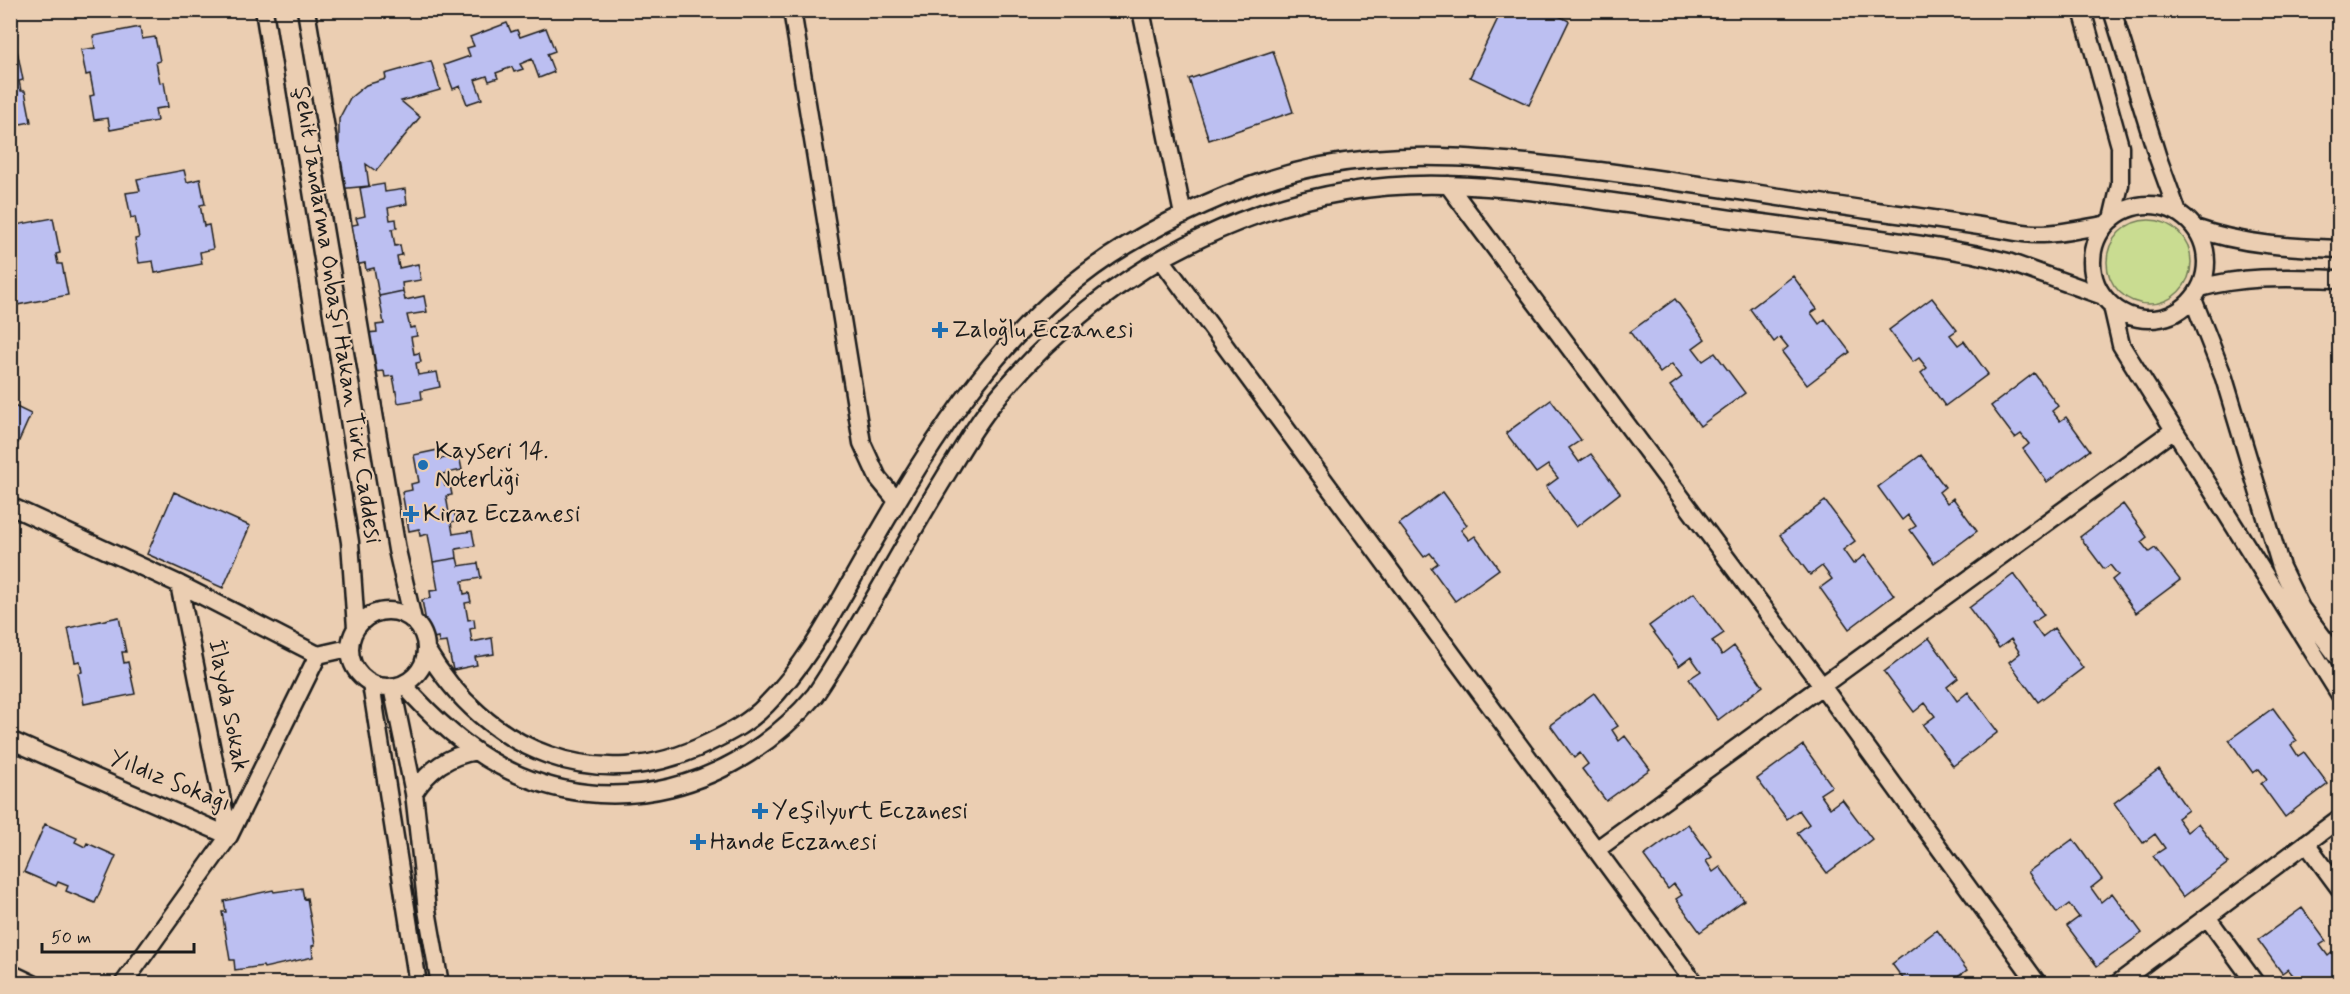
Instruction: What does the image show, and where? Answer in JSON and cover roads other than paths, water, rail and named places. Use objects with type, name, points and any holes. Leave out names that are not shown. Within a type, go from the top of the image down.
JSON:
[{"type":"street","name":"Şehit Jandarma Onbaşı Hakan Türk Caddesi","points":[[264,10],[350,542],[356,628]]},
{"type":"street","name":"Şehit Jandarma Onbaşı Hakan Türk Caddesi","points":[[306,10],[397,550],[413,620]]},
{"type":"street","points":[[792,10],[862,443],[878,478],[897,501]]},
{"type":"street","points":[[1141,10],[1183,215]]},
{"type":"street","points":[[2082,10],[2120,146],[2120,185],[2108,222],[2096,241],[2092,260],[2093,273],[2108,301],[2121,345],[2340,695]]},
{"type":"street","points":[[2112,10],[2158,158],[2178,213]]},
{"type":"street","points":[[418,984],[371,684],[355,669],[349,648],[356,628],[363,620],[382,611],[404,614],[413,620],[420,628],[426,650],[437,669],[466,704],[496,730],[526,747],[569,760],[592,764],[631,765],[667,761],[732,731],[768,704],[813,647],[897,501],[964,395],[1016,334],[1066,288],[1098,264],[1183,215],[1255,184],[1322,166],[1381,158],[1457,156],[1635,176],[2037,234],[2108,222],[2126,209],[2138,206],[2164,206],[2178,213],[2195,228],[2245,243],[2340,249]]},
{"type":"street","points":[[1448,185],[1821,686],[2038,984]]},
{"type":"street","points":[[371,684],[398,686],[476,751],[502,767],[541,783],[580,791],[622,794],[661,790],[695,781],[722,770],[762,746],[784,729],[815,694],[969,437],[1001,393],[1029,362],[1075,319],[1161,259],[1232,223],[1292,203],[1354,190],[1448,185],[1602,201],[1939,247],[2008,262],[2108,301],[2134,317],[2160,318],[2178,311],[2196,294],[2238,279],[2265,277],[2340,279]]},
{"type":"street","points":[[2195,228],[2205,251],[2205,270],[2196,294],[2281,567],[2301,608],[2340,660]]},
{"type":"street","points":[[1161,259],[1695,984]]},
{"type":"street","points":[[1596,850],[2174,430]]},
{"type":"street","points":[[10,506],[179,584],[318,655],[349,648]]},
{"type":"street","name":"İlayda Sokak","points":[[179,584],[229,836]]},
{"type":"street","points":[[398,686],[419,670],[426,650]]},
{"type":"street","name":"Yıldız Sokağı","points":[[10,740],[229,836],[318,655]]},
{"type":"street","points":[[398,686],[414,793],[427,910],[440,984]]},
{"type":"street","points":[[414,793],[436,766],[455,756],[476,751]]},
{"type":"street","points":[[2117,984],[2340,818]]},
{"type":"street","points":[[123,984],[229,836]]},
{"type":"street","points":[[2306,843],[2340,889]]},
{"type":"street","points":[[2207,917],[2256,984]]},
{"type":"street","points":[[10,973],[33,984]]},
{"type":"place","name":"Zaloğlu Eczanesi","points":[[940,330]]},
{"type":"place","name":"Kayseri 14. Noterliği","points":[[423,465]]},
{"type":"place","name":"Kiraz Eczanesi","points":[[411,514]]},
{"type":"place","name":"Yeşilyurt Eczanesi","points":[[760,811]]},
{"type":"place","name":"Hande Eczanesi","points":[[698,842]]}]
